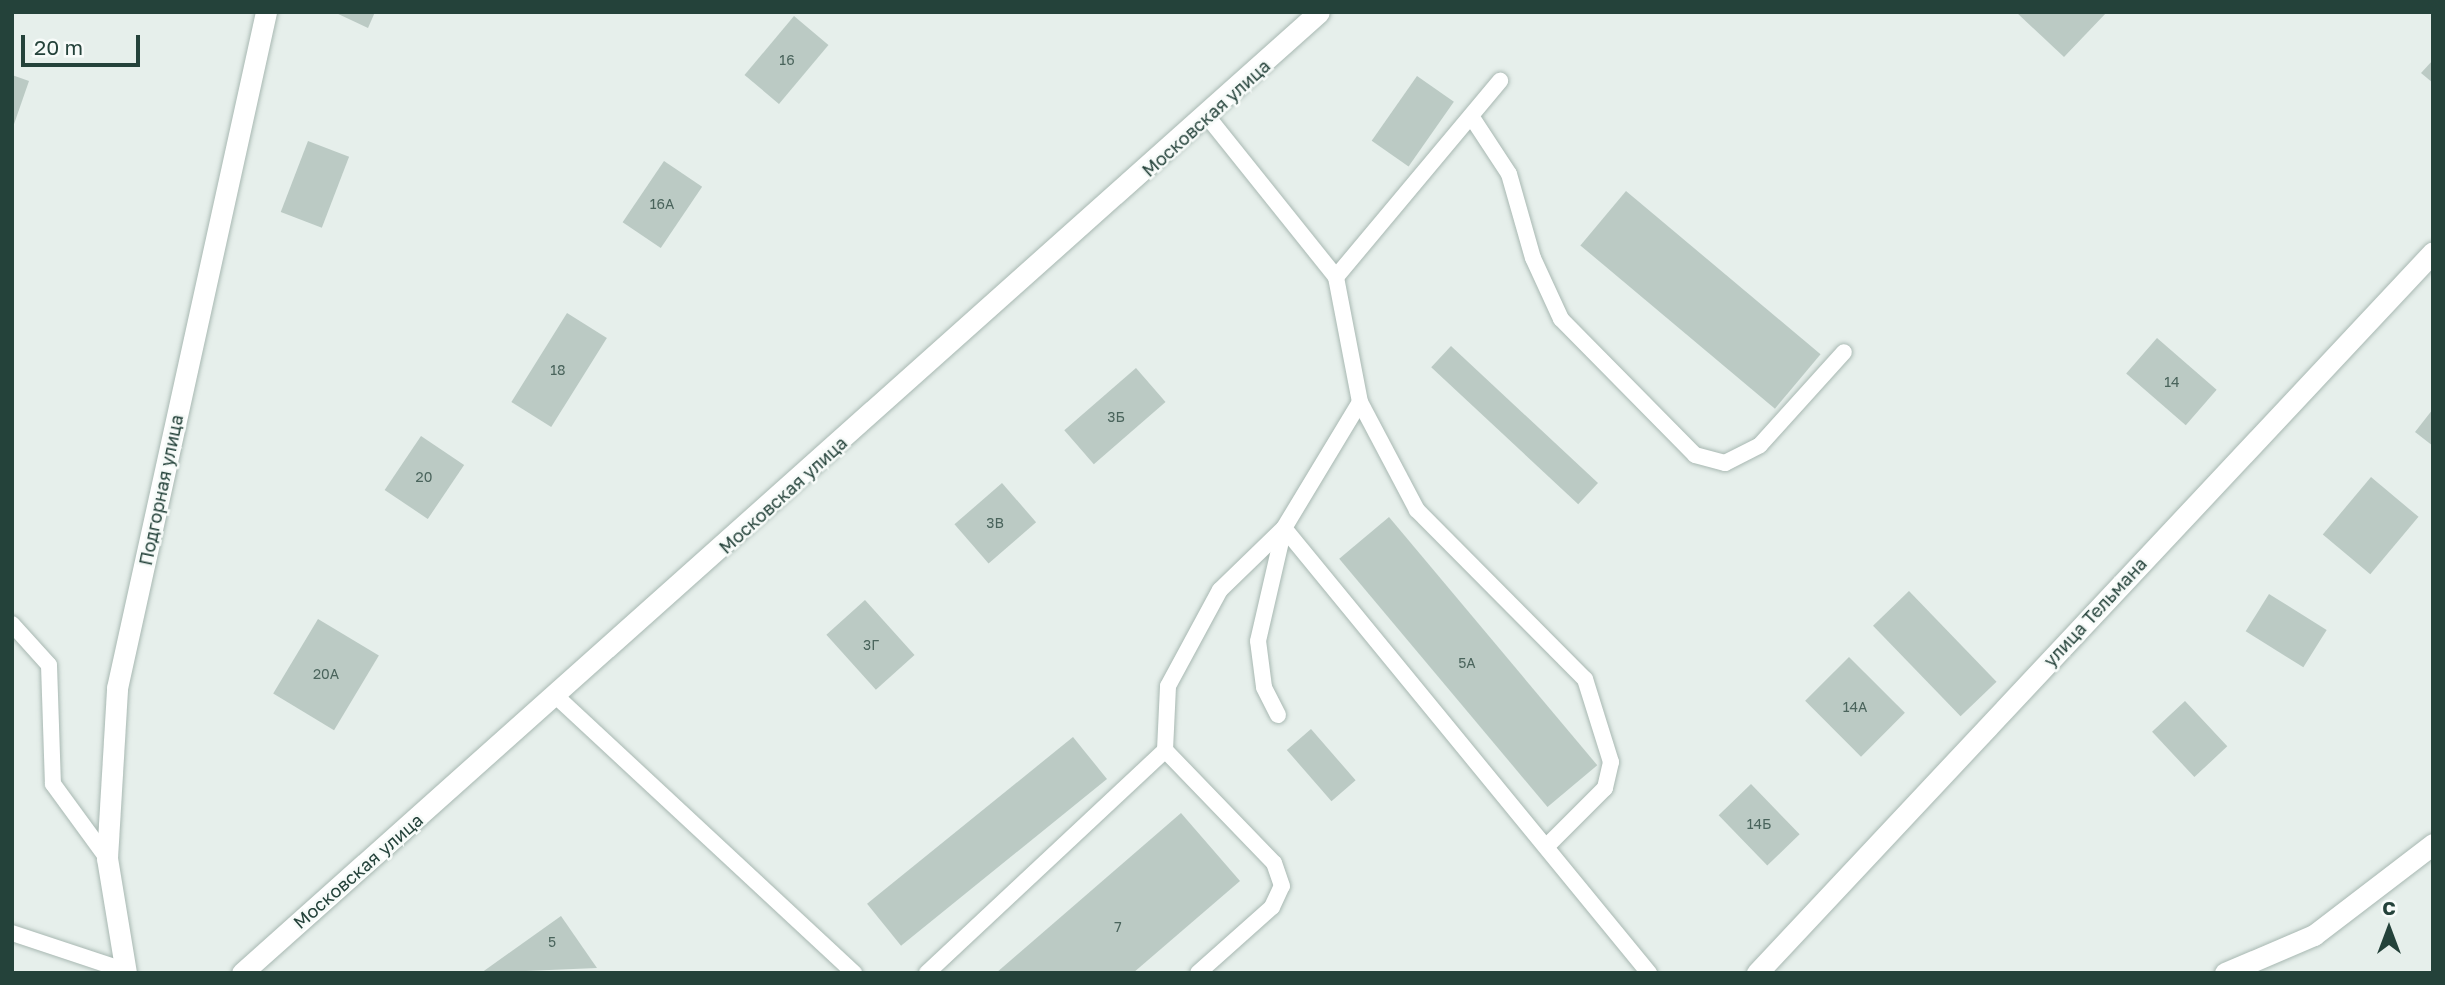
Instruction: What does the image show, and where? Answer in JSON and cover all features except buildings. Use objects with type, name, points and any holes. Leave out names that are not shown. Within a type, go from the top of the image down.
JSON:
[{"type":"street","name":"Подгорная улица","points":[[125,972],[107,858],[117,688],[266,12]]},
{"type":"street","name":"Московская улица","points":[[242,973],[1208,117],[1319,12]]},
{"type":"street","name":"улица Тельмана","points":[[1757,973],[2433,252]]},
{"type":"street","points":[[2225,973],[2314,935],[2433,844]]},
{"type":"lane","points":[[1336,277],[1500,81]]},
{"type":"lane","points":[[1471,116],[1508,174],[1533,258],[1561,319],[1695,455],[1725,463],[1760,445],[1844,352]]},
{"type":"lane","points":[[1208,117],[1336,277],[1360,402],[1417,510],[1584,679],[1611,762],[1605,788],[1549,845]]},
{"type":"lane","points":[[927,973],[1165,750],[1168,686],[1220,590],[1284,528],[1360,402]]},
{"type":"lane","points":[[1278,715],[1264,687],[1258,641],[1284,528]]},
{"type":"lane","points":[[1284,528],[1549,845],[1649,973]]},
{"type":"lane","points":[[12,624],[49,665],[53,784],[107,858]]},
{"type":"lane","points":[[556,696],[854,973]]},
{"type":"lane","points":[[1165,750],[1274,863],[1282,886],[1272,907],[1198,973]]},
{"type":"lane","points":[[12,933],[125,972]]}]
